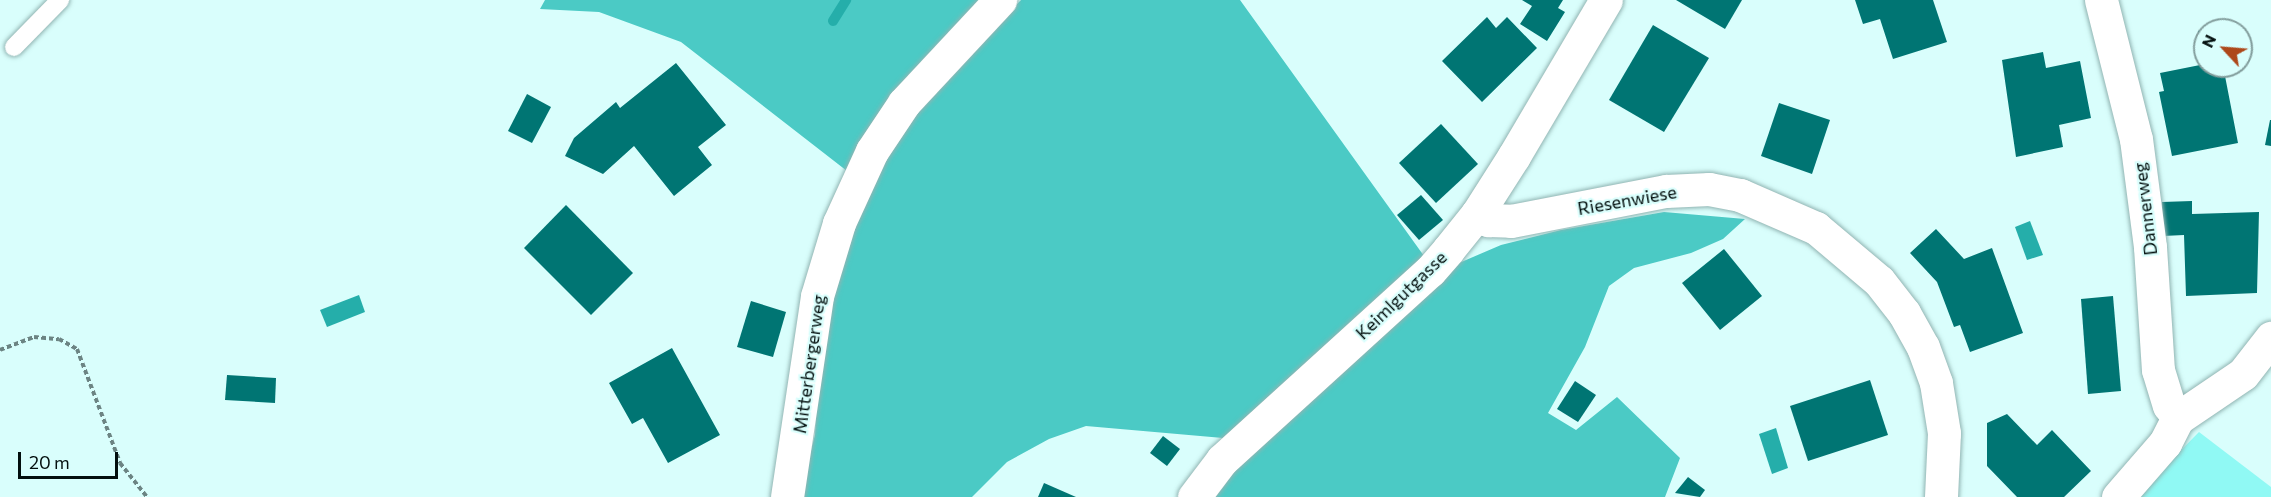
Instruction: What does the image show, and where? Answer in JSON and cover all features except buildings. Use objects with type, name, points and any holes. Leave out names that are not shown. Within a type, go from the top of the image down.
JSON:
[{"type":"street","name":"Mitterbergerweg","points":[[787,497],[792,483],[817,296],[839,223],[872,151],[904,103],[1000,0]]},
{"type":"street","name":"Keimlgutgasse","points":[[1194,497],[1222,460],[1279,406],[1430,272],[1477,214],[1606,0]]},
{"type":"street","name":"Dannerweg","points":[[2101,0],[2136,139],[2150,247],[2158,370],[2169,405],[2178,418]]},
{"type":"street","name":"Riesenwiese","points":[[1477,214],[1488,220],[1511,221],[1666,191],[1709,189],[1740,195],[1816,228],[1879,281],[1923,347],[1936,382],[1944,433],[1941,497]]},
{"type":"street","points":[[2118,497],[2165,443],[2178,418],[2243,374],[2271,338]]},
{"type":"lane","points":[[15,47],[60,0]]},
{"type":"path","points":[[0,350],[34,337],[59,339],[76,349],[120,463],[147,497]]},
{"type":"shaded area","points":[[545,0],[986,0],[847,171],[681,42],[599,12],[540,9]]},
{"type":"shaded area","points":[[1021,0],[1240,0],[1424,256],[1223,438],[1086,426],[1049,439],[1007,462],[972,497],[799,497],[815,435],[819,363],[833,286],[856,214],[884,153],[928,91]]},
{"type":"shaded area","points":[[1664,212],[1745,219],[1723,239],[1691,253],[1634,268],[1609,286],[1585,347],[1548,413],[1576,430],[1617,397],[1680,458],[1665,497],[1207,497],[1452,266],[1501,245],[1561,230]]},
{"type":"shaded area","points":[[2030,221],[2043,255],[2027,260],[2015,227]]},
{"type":"shaded area","points":[[359,295],[365,312],[327,327],[320,310]]},
{"type":"shaded area","points":[[1776,428],[1788,468],[1772,474],[1759,434]]},
{"type":"shaded area","points":[[2199,432],[2271,487],[2271,497],[2135,497]]},
{"type":"waterway","points":[[833,21],[846,0]]}]
